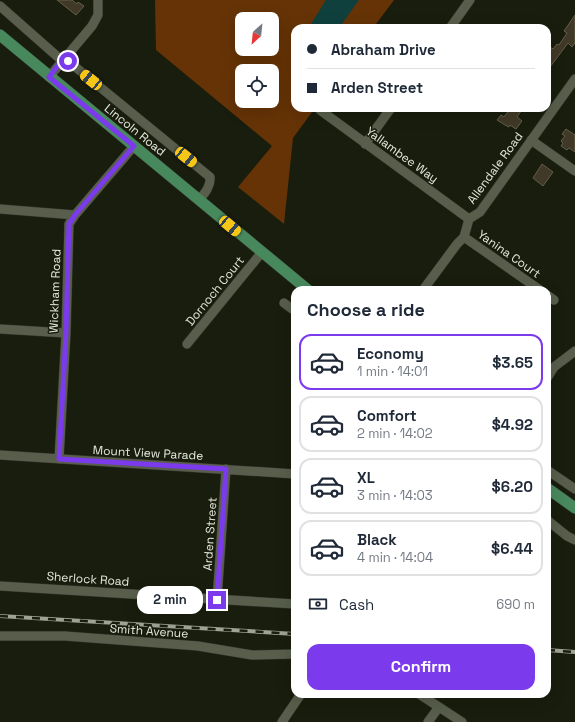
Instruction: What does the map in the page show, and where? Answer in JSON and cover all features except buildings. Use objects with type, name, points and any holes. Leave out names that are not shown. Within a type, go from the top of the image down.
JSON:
[{"type":"main road","name":"Lincoln Road","points":[[0,35],[303,286]]},
{"type":"main road","points":[[551,491],[575,508]]},
{"type":"street","points":[[49,77],[92,26],[98,15],[98,0]]},
{"type":"street","points":[[453,24],[470,0]]},
{"type":"street","points":[[0,6],[63,59],[68,61],[210,177],[206,190],[199,200]]},
{"type":"street","name":"Allendale Road","points":[[426,286],[457,244],[464,237],[469,220],[480,212],[575,79]]},
{"type":"street","name":"Yallambee Way","points":[[323,112],[469,220]]},
{"type":"street","points":[[366,144],[389,112]]},
{"type":"street","points":[[531,140],[575,171]]},
{"type":"street","name":"Wickham Road","points":[[59,459],[66,333],[69,224],[134,146]]},
{"type":"street","points":[[0,209],[75,215]]},
{"type":"street","name":"Yanina Court","points":[[464,237],[534,286]]},
{"type":"street","name":"Dornoch Court","points":[[187,344],[262,252]]},
{"type":"street","points":[[284,303],[291,307]]},
{"type":"street","points":[[0,329],[66,333]]},
{"type":"street","points":[[551,372],[554,367],[575,351]]},
{"type":"street","name":"Mount View Parade","points":[[0,455],[291,474]]},
{"type":"street","name":"Arden Street","points":[[217,600],[226,469]]},
{"type":"street","points":[[551,473],[575,489]]},
{"type":"street","points":[[551,523],[567,536],[575,540]]},
{"type":"street","name":"Sherlock Road","points":[[0,586],[291,604]]},
{"type":"street","name":"Smith Avenue","points":[[0,636],[65,636],[198,646],[252,655],[291,654]]},
{"type":"street","points":[[282,722],[298,698]]},
{"type":"street","points":[[425,698],[462,722]]},
{"type":"street","points":[[428,722],[439,707]]},
{"type":"shaded area","points":[[155,0],[394,0],[376,24],[291,24],[291,112],[312,112],[293,138],[284,224],[238,187],[272,146],[156,50]]},
{"type":"water","points":[[326,0],[359,0],[342,24],[311,24]]},
{"type":"railway","points":[[0,616],[291,634]]},
{"type":"railway","points":[[551,650],[575,652]]},
{"type":"route","points":[[68,61],[63,59],[49,77],[134,146],[69,224],[66,333],[59,459],[226,469],[217,600]]}]
